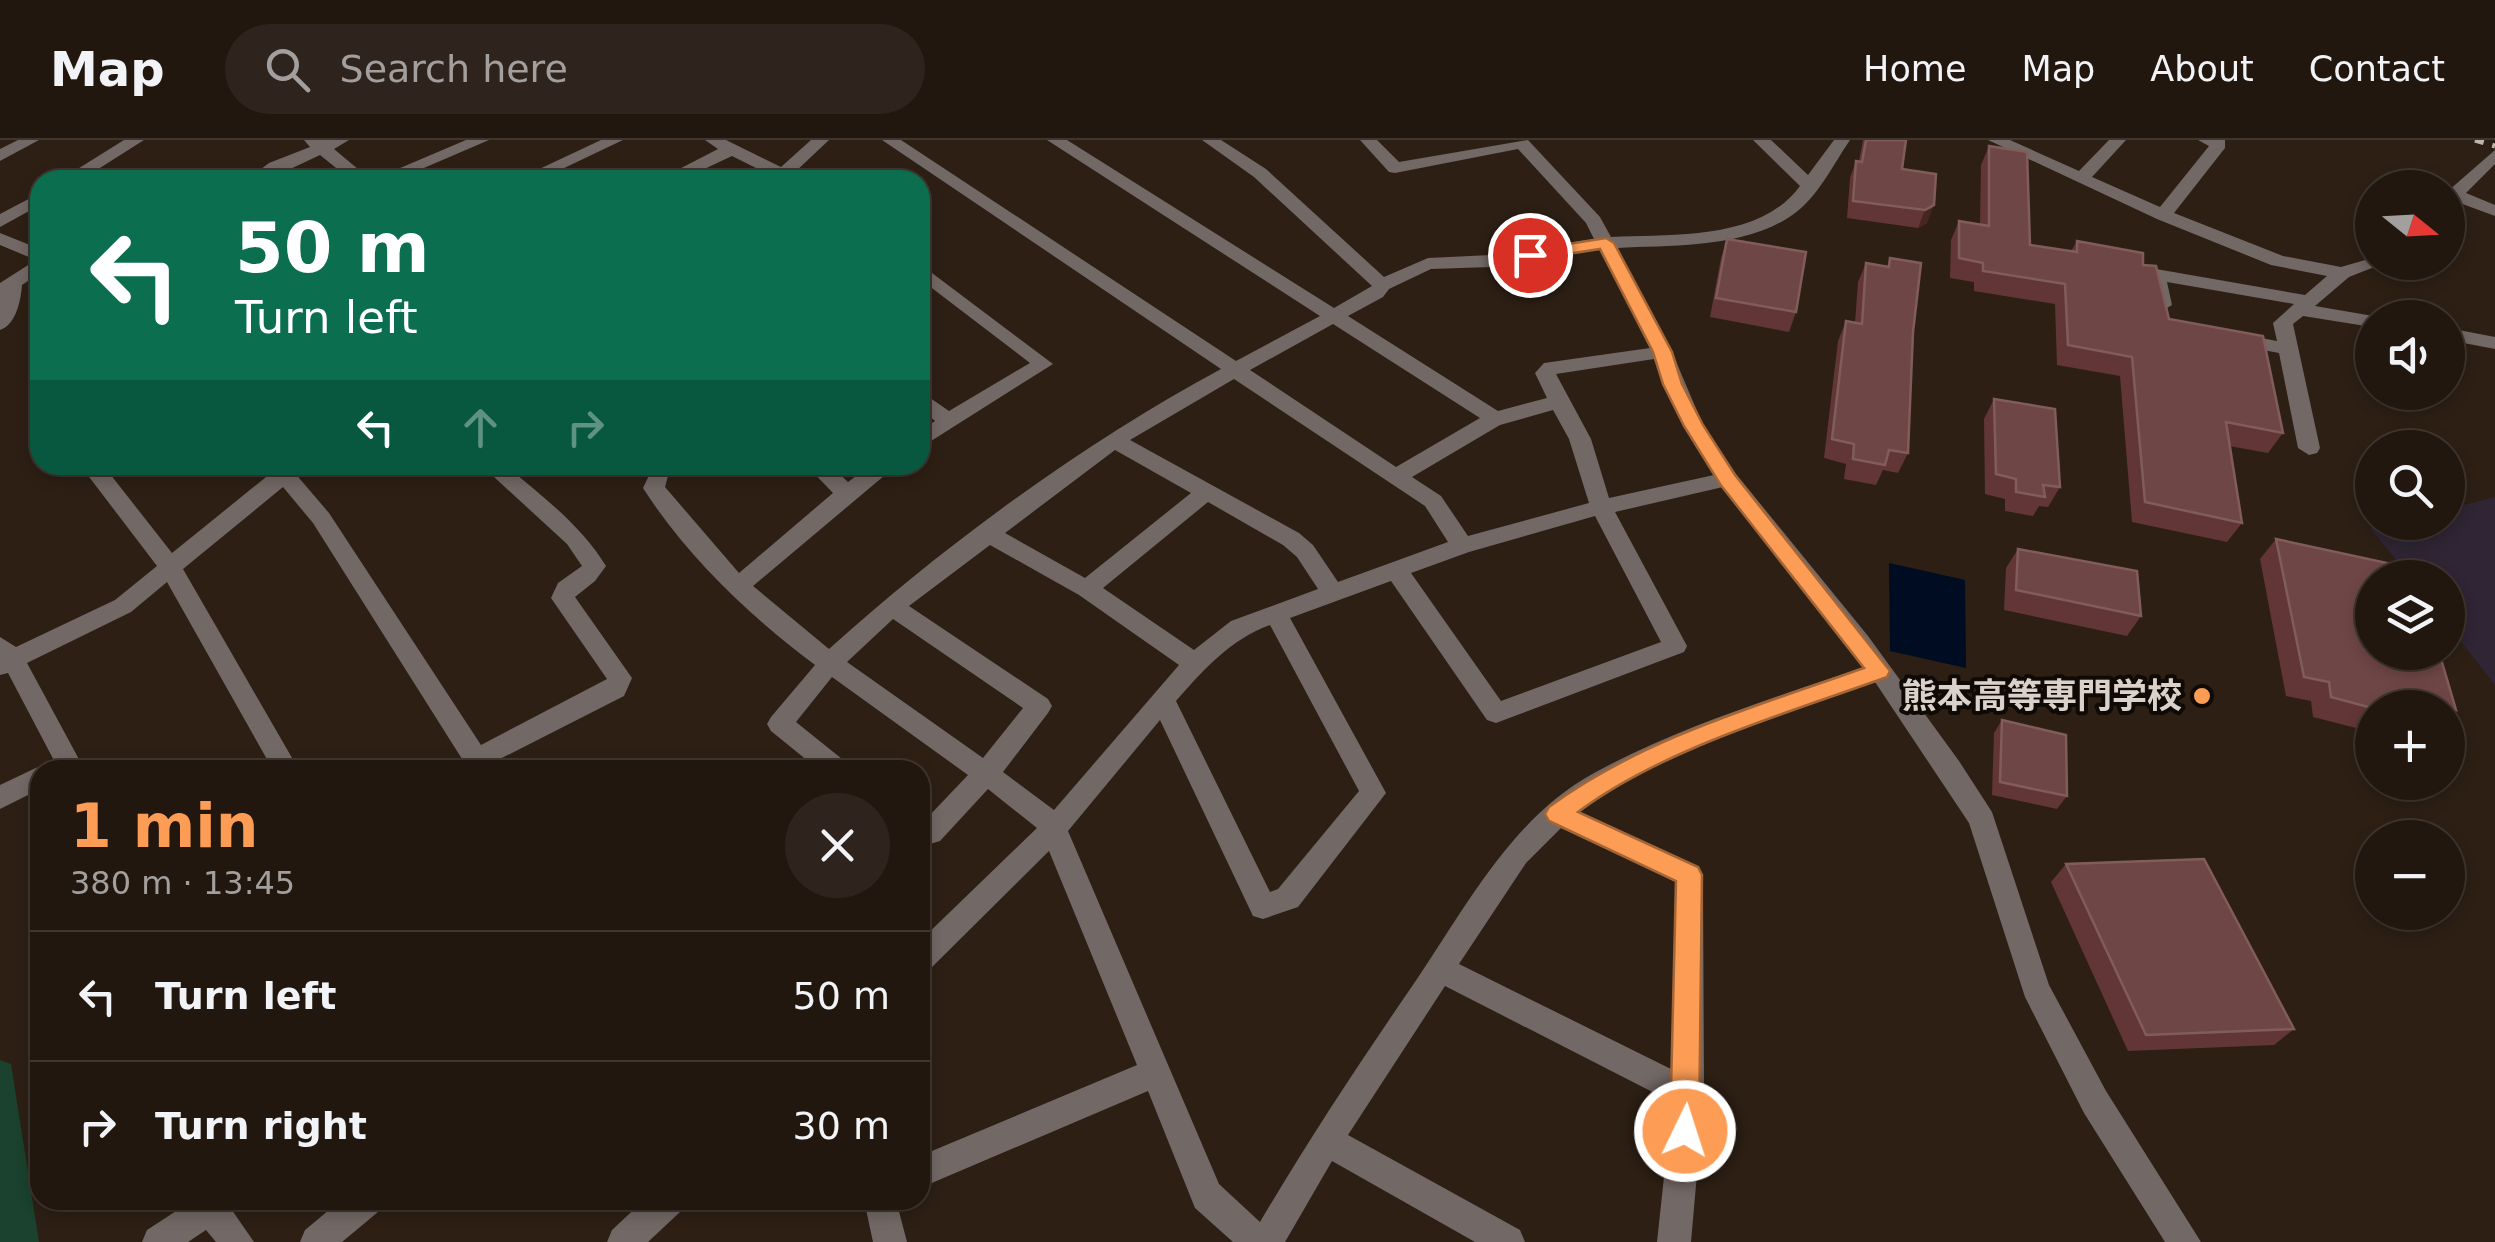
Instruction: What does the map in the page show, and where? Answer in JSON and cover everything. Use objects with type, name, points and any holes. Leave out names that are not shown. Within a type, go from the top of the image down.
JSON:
[{"type":"street","points":[[0,156],[31,140]]},
{"type":"street","points":[[88,140],[118,150]]},
{"type":"street","points":[[86,170],[136,140]]},
{"type":"street","points":[[273,170],[317,144],[341,140]]},
{"type":"street","points":[[406,170],[481,140]]},
{"type":"street","points":[[548,170],[615,140]]},
{"type":"street","points":[[714,140],[770,170]]},
{"type":"street","points":[[793,170],[822,140]]},
{"type":"street","points":[[890,140],[1433,501],[1462,546]]},
{"type":"street","points":[[1055,140],[1493,417]]},
{"type":"street","points":[[1210,140],[1260,172],[1382,284]]},
{"type":"street","points":[[1368,140],[1395,168],[1520,142],[1594,221],[1662,352],[1693,426],[1728,479],[1879,671],[1950,768],[1982,820],[2035,988],[2095,1102],[2184,1242]]},
{"type":"street","points":[[1761,140],[1810,186]]},
{"type":"street","points":[[825,760],[780,724],[830,664],[892,606],[1114,440],[1158,412],[1376,293],[1382,284],[1428,264],[1491,261],[1606,243],[1684,239],[1745,230],[1778,217],[1798,204],[1842,140]]},
{"type":"street","points":[[1996,140],[2278,261],[2342,272],[2355,268]]},
{"type":"street","points":[[2081,178],[2118,140]]},
{"type":"street","points":[[2163,214],[2219,144],[2206,140]]},
{"type":"street","points":[[317,144],[350,170]]},
{"type":"street","points":[[687,170],[732,149]]},
{"type":"street","points":[[2465,184],[2495,155]]},
{"type":"street","points":[[2465,202],[2495,211]]},
{"type":"street","points":[[0,222],[30,204]]},
{"type":"street","points":[[0,238],[30,260]]},
{"type":"street","points":[[0,324],[12,298],[6,287],[30,271]]},
{"type":"street","points":[[2310,448],[2283,323],[2342,272]]},
{"type":"street","points":[[2166,326],[2156,275],[2355,318]]},
{"type":"street","points":[[930,278],[1043,364],[930,434]]},
{"type":"street","points":[[2218,336],[2288,349]]},
{"type":"street","points":[[2465,337],[2495,343]]},
{"type":"street","points":[[1396,570],[1496,712],[1675,646],[1601,507],[1580,439],[1545,374],[1551,367],[1662,352]]},
{"type":"street","points":[[1396,478],[1493,417],[1517,408],[1559,402]]},
{"type":"street","points":[[930,406],[948,421]]},
{"type":"street","points":[[1114,440],[1290,539],[1305,551],[1333,592]]},
{"type":"street","points":[[99,475],[170,567],[280,760]]},
{"type":"street","points":[[61,760],[4,658],[123,606],[273,475]]},
{"type":"street","points":[[285,475],[321,518],[477,760]]},
{"type":"street","points":[[489,760],[615,688],[620,678],[563,598],[566,589],[588,575],[594,566],[575,538],[503,475]]},
{"type":"street","points":[[658,475],[654,488],[786,632],[1041,813],[1054,829],[1207,1196],[1257,1242]]},
{"type":"street","points":[[828,475],[847,493]]},
{"type":"street","points":[[740,585],[872,475]]},
{"type":"street","points":[[930,950],[1054,829],[1194,663],[1239,626],[1276,616],[1462,546],[1601,507],[1728,479]]},
{"type":"street","points":[[1087,589],[1206,492]]},
{"type":"street","points":[[987,534],[1087,589],[1194,663]]},
{"type":"street","points":[[892,606],[1039,706],[986,774],[930,833]]},
{"type":"street","points":[[1163,699],[1263,906],[1288,898],[1373,792],[1276,616]]},
{"type":"street","points":[[1267,1242],[1326,1140],[1516,854],[1557,814],[1602,781],[1742,720],[1879,671]]},
{"type":"street","points":[[0,798],[30,782]]},
{"type":"street","points":[[1557,814],[1689,875],[1688,1094],[1674,1242]]},
{"type":"street","points":[[1440,969],[1688,1094]]},
{"type":"street","points":[[930,1168],[1154,1073]]},
{"type":"street","points":[[1326,1140],[1508,1242]]},
{"type":"street","points":[[160,1242],[202,1210]]},
{"type":"street","points":[[214,1210],[237,1242]]},
{"type":"street","points":[[317,1242],[354,1210]]},
{"type":"street","points":[[624,1242],[658,1210]]},
{"type":"street","points":[[882,1210],[889,1242]]},
{"type":"shaded area","points":[[2495,497],[2495,685],[2465,647],[2465,560],[2396,560],[2380,540],[2465,540],[2465,505]]},
{"type":"green space","points":[[0,1060],[11,1064],[30,1185],[30,1210],[34,1210],[39,1242],[0,1242]]},
{"type":"water","points":[[1889,563],[1965,580],[1966,668],[1890,651]]},
{"type":"building","points":[[1866,140],[1906,140],[1902,169],[1936,174],[1934,205],[1925,210],[1853,201],[1856,161],[1862,162]]},
{"type":"building","points":[[1989,146],[2027,152],[2030,245],[2077,252],[2077,241],[2143,253],[2143,265],[2156,266],[2169,319],[2263,336],[2283,433],[2226,422],[2242,523],[2145,502],[2132,357],[2068,345],[2065,284],[1983,271],[1983,263],[1959,258],[1959,221],[1989,226]]},
{"type":"building","points":[[1727,239],[1806,252],[1796,312],[1716,298]]},
{"type":"building","points":[[1890,258],[1921,263],[1913,332],[1908,453],[1889,450],[1885,465],[1853,459],[1854,444],[1832,439],[1846,321],[1862,324],[1866,263],[1889,267]]},
{"type":"building","points":[[1994,399],[2055,409],[2060,487],[2043,485],[2045,497],[2016,492],[2016,479],[1996,474]]},
{"type":"building","points":[[2276,539],[2373,560],[2355,560],[2355,670],[2444,670],[2450,690],[2355,690],[2355,703],[2331,697],[2329,682],[2304,677]]},
{"type":"building","points":[[2018,549],[2137,571],[2141,616],[2016,590]]},
{"type":"building","points":[[2002,720],[2066,735],[2067,796],[2000,782]]},
{"type":"building","points":[[2204,859],[2294,1029],[2146,1035],[2066,864]]},
{"type":"railway","points":[[2475,140],[2495,146]]},
{"type":"place","name":"熊本高等専門学校","points":[[2202,696]]},
{"type":"route","points":[[1530,255],[1606,243],[1662,352],[1693,426],[1728,479],[1879,671],[1742,720],[1602,781],[1557,814],[1689,875],[1685,1131]]}]
